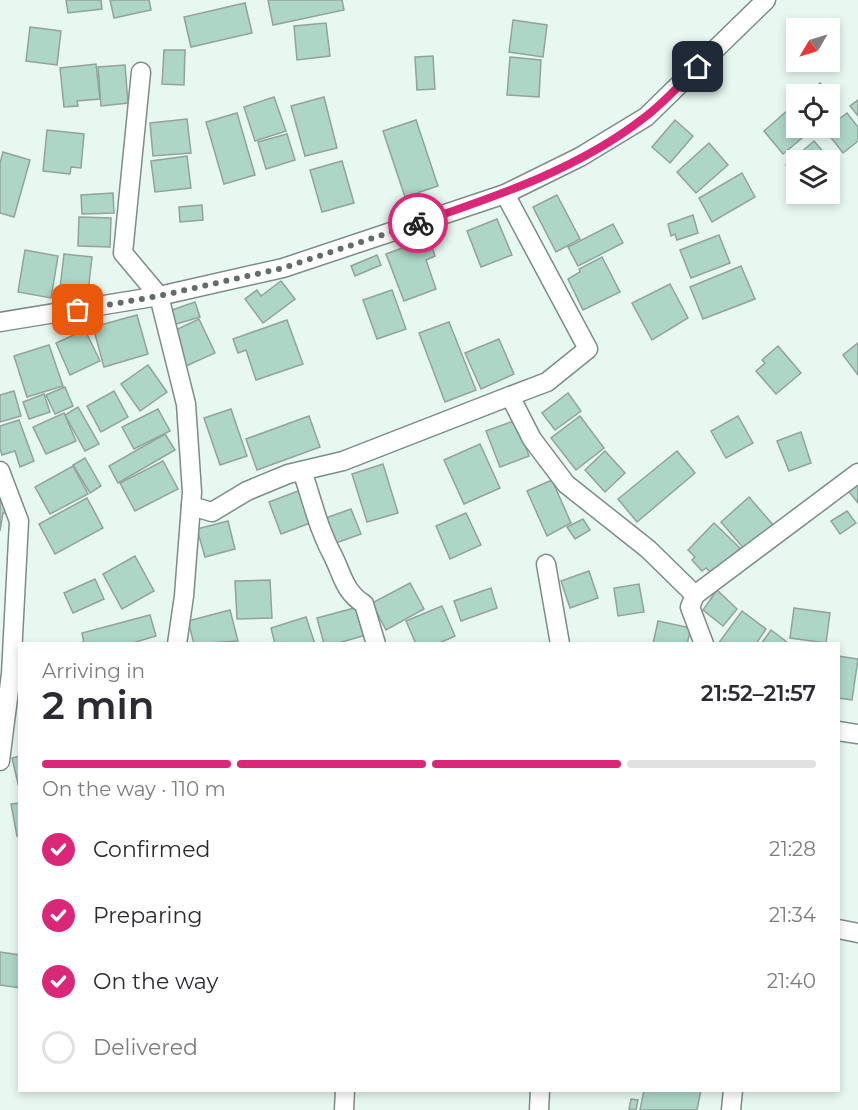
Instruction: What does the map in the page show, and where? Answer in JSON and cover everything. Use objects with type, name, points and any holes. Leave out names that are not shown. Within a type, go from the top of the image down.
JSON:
[{"type":"street","points":[[0,322],[159,296],[283,268],[505,194],[580,157],[646,117],[766,0]]},
{"type":"street","points":[[141,72],[123,253],[159,296],[186,404],[190,506],[184,596],[177,642]]},
{"type":"street","points":[[190,506],[212,513],[247,491],[302,471],[343,461],[546,382],[588,349],[505,194]]},
{"type":"street","points":[[510,396],[532,439],[566,484],[648,549],[695,595]]},
{"type":"street","points":[[0,471],[19,521],[11,674],[0,761]]},
{"type":"street","points":[[302,471],[326,546],[344,584],[354,597],[364,604],[375,642]]},
{"type":"street","points":[[703,642],[690,607],[695,595],[858,473]]},
{"type":"street","points":[[546,564],[560,642]]},
{"type":"street","points":[[840,731],[858,734]]},
{"type":"street","points":[[840,929],[858,933]]},
{"type":"street","points":[[344,1110],[345,1092]]},
{"type":"street","points":[[539,1110],[540,1092]]},
{"type":"street","points":[[731,1110],[733,1092]]},
{"type":"building","points":[[66,0],[101,0],[102,9],[68,13]]},
{"type":"building","points":[[110,0],[149,0],[151,10],[114,18]]},
{"type":"building","points":[[268,0],[342,0],[344,10],[273,25]]},
{"type":"building","points":[[245,3],[252,33],[191,47],[184,17]]},
{"type":"building","points":[[513,20],[547,25],[543,57],[509,52]]},
{"type":"building","points":[[326,23],[330,56],[297,60],[294,26]]},
{"type":"building","points":[[30,27],[61,31],[57,65],[26,61]]},
{"type":"building","points":[[164,50],[185,50],[184,85],[162,84]]},
{"type":"building","points":[[433,56],[435,89],[417,90],[415,57]]},
{"type":"building","points":[[510,57],[541,60],[539,97],[507,95]]},
{"type":"building","points":[[96,64],[100,99],[77,101],[78,106],[64,107],[60,68]]},
{"type":"building","points":[[125,65],[128,103],[101,106],[98,67]]},
{"type":"building","points":[[274,97],[286,131],[255,141],[244,107]]},
{"type":"building","points":[[324,97],[337,148],[305,156],[291,106]]},
{"type":"building","points":[[858,100],[858,116],[850,106]]},
{"type":"building","points":[[786,112],[786,138],[802,138],[783,154],[764,131]]},
{"type":"building","points":[[237,113],[255,175],[224,184],[206,122]]},
{"type":"building","points":[[847,113],[858,127],[858,141],[843,153],[831,138],[840,138],[840,118]]},
{"type":"building","points":[[187,119],[191,153],[153,156],[150,123]]},
{"type":"building","points":[[416,120],[438,186],[405,197],[383,131]]},
{"type":"building","points":[[675,120],[693,136],[670,163],[652,147]]},
{"type":"building","points":[[47,130],[84,134],[81,168],[71,167],[70,174],[43,171]]},
{"type":"building","points":[[287,134],[295,160],[266,169],[258,142]]},
{"type":"building","points":[[814,141],[822,150],[804,150]]},
{"type":"building","points":[[709,143],[728,165],[696,193],[677,172]]},
{"type":"building","points":[[3,152],[30,160],[14,217],[0,213],[0,163]]},
{"type":"building","points":[[187,156],[191,188],[155,192],[151,161]]},
{"type":"building","points":[[342,161],[354,203],[322,212],[310,170]]},
{"type":"building","points":[[742,173],[755,197],[712,222],[699,198]]},
{"type":"building","points":[[113,193],[114,213],[82,214],[81,195]]},
{"type":"building","points":[[557,195],[580,239],[556,252],[533,207]]},
{"type":"building","points":[[202,205],[203,220],[180,222],[179,207]]},
{"type":"building","points":[[693,215],[698,233],[677,240],[675,234],[671,236],[668,224]]},
{"type":"building","points":[[79,217],[111,218],[110,247],[78,246]]},
{"type":"building","points":[[497,219],[512,255],[481,267],[467,231]]},
{"type":"building","points":[[613,224],[623,243],[578,266],[568,247]]},
{"type":"building","points":[[719,235],[730,263],[691,278],[680,250]]},
{"type":"building","points":[[429,238],[435,256],[426,260],[436,289],[404,301],[386,254]]},
{"type":"building","points":[[25,250],[58,256],[51,298],[18,292]]},
{"type":"building","points":[[64,254],[92,257],[88,292],[60,289]]},
{"type":"building","points":[[377,255],[381,265],[355,276],[351,266]]},
{"type":"building","points":[[602,257],[620,292],[583,310],[568,279],[580,272],[579,269]]},
{"type":"building","points":[[741,266],[755,299],[703,319],[690,287]]},
{"type":"building","points":[[281,281],[295,299],[263,323],[245,299],[257,290],[261,296]]},
{"type":"building","points":[[670,284],[688,318],[652,340],[632,303]]},
{"type":"building","points":[[392,290],[406,329],[377,339],[363,300]]},
{"type":"building","points":[[195,302],[200,317],[173,325],[169,311]]},
{"type":"building","points":[[137,315],[148,354],[104,367],[93,327]]},
{"type":"building","points":[[199,319],[215,353],[184,367],[169,333]]},
{"type":"building","points":[[287,320],[303,364],[256,380],[246,350],[238,353],[233,339]]},
{"type":"building","points":[[449,322],[476,390],[445,402],[419,333]]},
{"type":"building","points":[[85,330],[100,361],[70,375],[56,343]]},
{"type":"building","points":[[499,339],[514,374],[481,389],[465,353]]},
{"type":"building","points":[[858,343],[858,375],[843,355]]},
{"type":"building","points":[[49,345],[63,386],[27,397],[14,356]]},
{"type":"building","points":[[778,346],[801,373],[776,394],[756,371],[765,363],[762,360]]},
{"type":"building","points":[[148,365],[167,392],[140,411],[121,384]]},
{"type":"building","points":[[65,387],[73,406],[55,414],[46,395]]},
{"type":"building","points":[[14,391],[21,416],[0,422],[0,395]]},
{"type":"building","points":[[114,391],[128,417],[101,432],[87,406]]},
{"type":"building","points":[[568,393],[581,411],[555,430],[542,413]]},
{"type":"building","points":[[44,394],[50,412],[29,419],[23,402]]},
{"type":"building","points":[[78,407],[99,444],[85,451],[65,415]]},
{"type":"building","points":[[158,409],[170,431],[134,449],[122,427]]},
{"type":"building","points":[[231,409],[247,456],[220,465],[204,418]]},
{"type":"building","points":[[64,413],[76,441],[46,454],[33,427]]},
{"type":"building","points":[[309,416],[320,447],[257,470],[246,439]]},
{"type":"building","points":[[580,416],[604,448],[576,470],[551,438]]},
{"type":"building","points":[[738,416],[753,443],[726,458],[711,431]]},
{"type":"building","points":[[19,420],[34,461],[20,467],[15,451],[2,455],[0,449],[0,426]]},
{"type":"building","points":[[516,420],[529,456],[500,467],[486,431]]},
{"type":"building","points":[[801,432],[811,463],[789,471],[777,441]]},
{"type":"building","points":[[165,434],[175,450],[118,483],[109,466]]},
{"type":"building","points":[[480,444],[500,488],[464,504],[444,460]]},
{"type":"building","points":[[605,451],[625,473],[605,492],[585,470]]},
{"type":"building","points":[[677,451],[695,473],[637,522],[618,499]]},
{"type":"building","points":[[85,458],[101,486],[90,493],[73,465]]},
{"type":"building","points":[[163,461],[178,489],[135,511],[120,483]]},
{"type":"building","points":[[383,464],[398,513],[367,522],[352,474]]},
{"type":"building","points":[[73,466],[88,494],[50,514],[35,487]]},
{"type":"building","points":[[858,479],[858,503],[846,488]]},
{"type":"building","points":[[552,480],[571,523],[547,536],[527,491]]},
{"type":"building","points":[[301,490],[313,522],[281,534],[269,502]]},
{"type":"building","points":[[0,495],[7,513],[3,513],[0,531]]},
{"type":"building","points":[[749,497],[774,526],[746,551],[721,522]]},
{"type":"building","points":[[87,498],[103,528],[55,554],[39,524]]},
{"type":"building","points":[[351,509],[361,534],[330,545],[320,520]]},
{"type":"building","points":[[847,511],[856,523],[840,534],[831,521]]},
{"type":"building","points":[[466,513],[481,545],[450,559],[436,526]]},
{"type":"building","points":[[583,519],[590,530],[575,539],[567,527]]},
{"type":"building","points":[[228,521],[235,549],[205,557],[197,529]]},
{"type":"building","points":[[714,523],[740,548],[714,576],[706,568],[702,571],[692,560],[695,557],[688,550]]},
{"type":"building","points":[[135,556],[154,591],[122,609],[103,574]]},
{"type":"building","points":[[589,571],[598,598],[570,608],[561,581]]},
{"type":"building","points":[[95,579],[104,599],[73,613],[64,593]]},
{"type":"building","points":[[270,580],[272,618],[237,619],[235,581]]},
{"type":"building","points":[[410,583],[424,609],[386,630],[372,603]]},
{"type":"building","points":[[639,584],[644,612],[618,616],[614,588]]},
{"type":"building","points":[[491,588],[497,608],[461,621],[454,601]]},
{"type":"building","points":[[717,590],[737,609],[723,626],[703,610]]},
{"type":"building","points":[[442,606],[455,636],[442,642],[415,642],[406,621]]},
{"type":"building","points":[[358,607],[366,635],[342,642],[323,642],[317,618]]},
{"type":"building","points":[[794,608],[830,613],[826,642],[790,638]]},
{"type":"building","points":[[230,610],[238,641],[193,642],[188,621]]},
{"type":"building","points":[[742,611],[766,629],[757,642],[719,642]]},
{"type":"building","points":[[150,615],[156,636],[136,642],[84,642],[82,633]]},
{"type":"building","points":[[306,617],[314,642],[274,642],[271,628]]},
{"type":"building","points":[[658,621],[691,628],[688,642],[653,642]]},
{"type":"building","points":[[771,630],[787,642],[762,642]]},
{"type":"building","points":[[840,656],[858,659],[852,700],[840,698]]},
{"type":"building","points":[[18,756],[18,784],[12,758]]},
{"type":"building","points":[[18,803],[18,836],[17,836],[11,804]]},
{"type":"building","points":[[0,952],[18,955],[18,988],[0,985]]},
{"type":"building","points":[[644,1092],[701,1092],[697,1110],[640,1110]]},
{"type":"building","points":[[631,1099],[638,1100],[636,1110],[629,1109]]},
{"type":"way so far","points":[[78,310],[159,296],[283,268],[418,223]]},
{"type":"route","points":[[418,223],[505,194],[620,135],[646,117],[698,67]]}]
